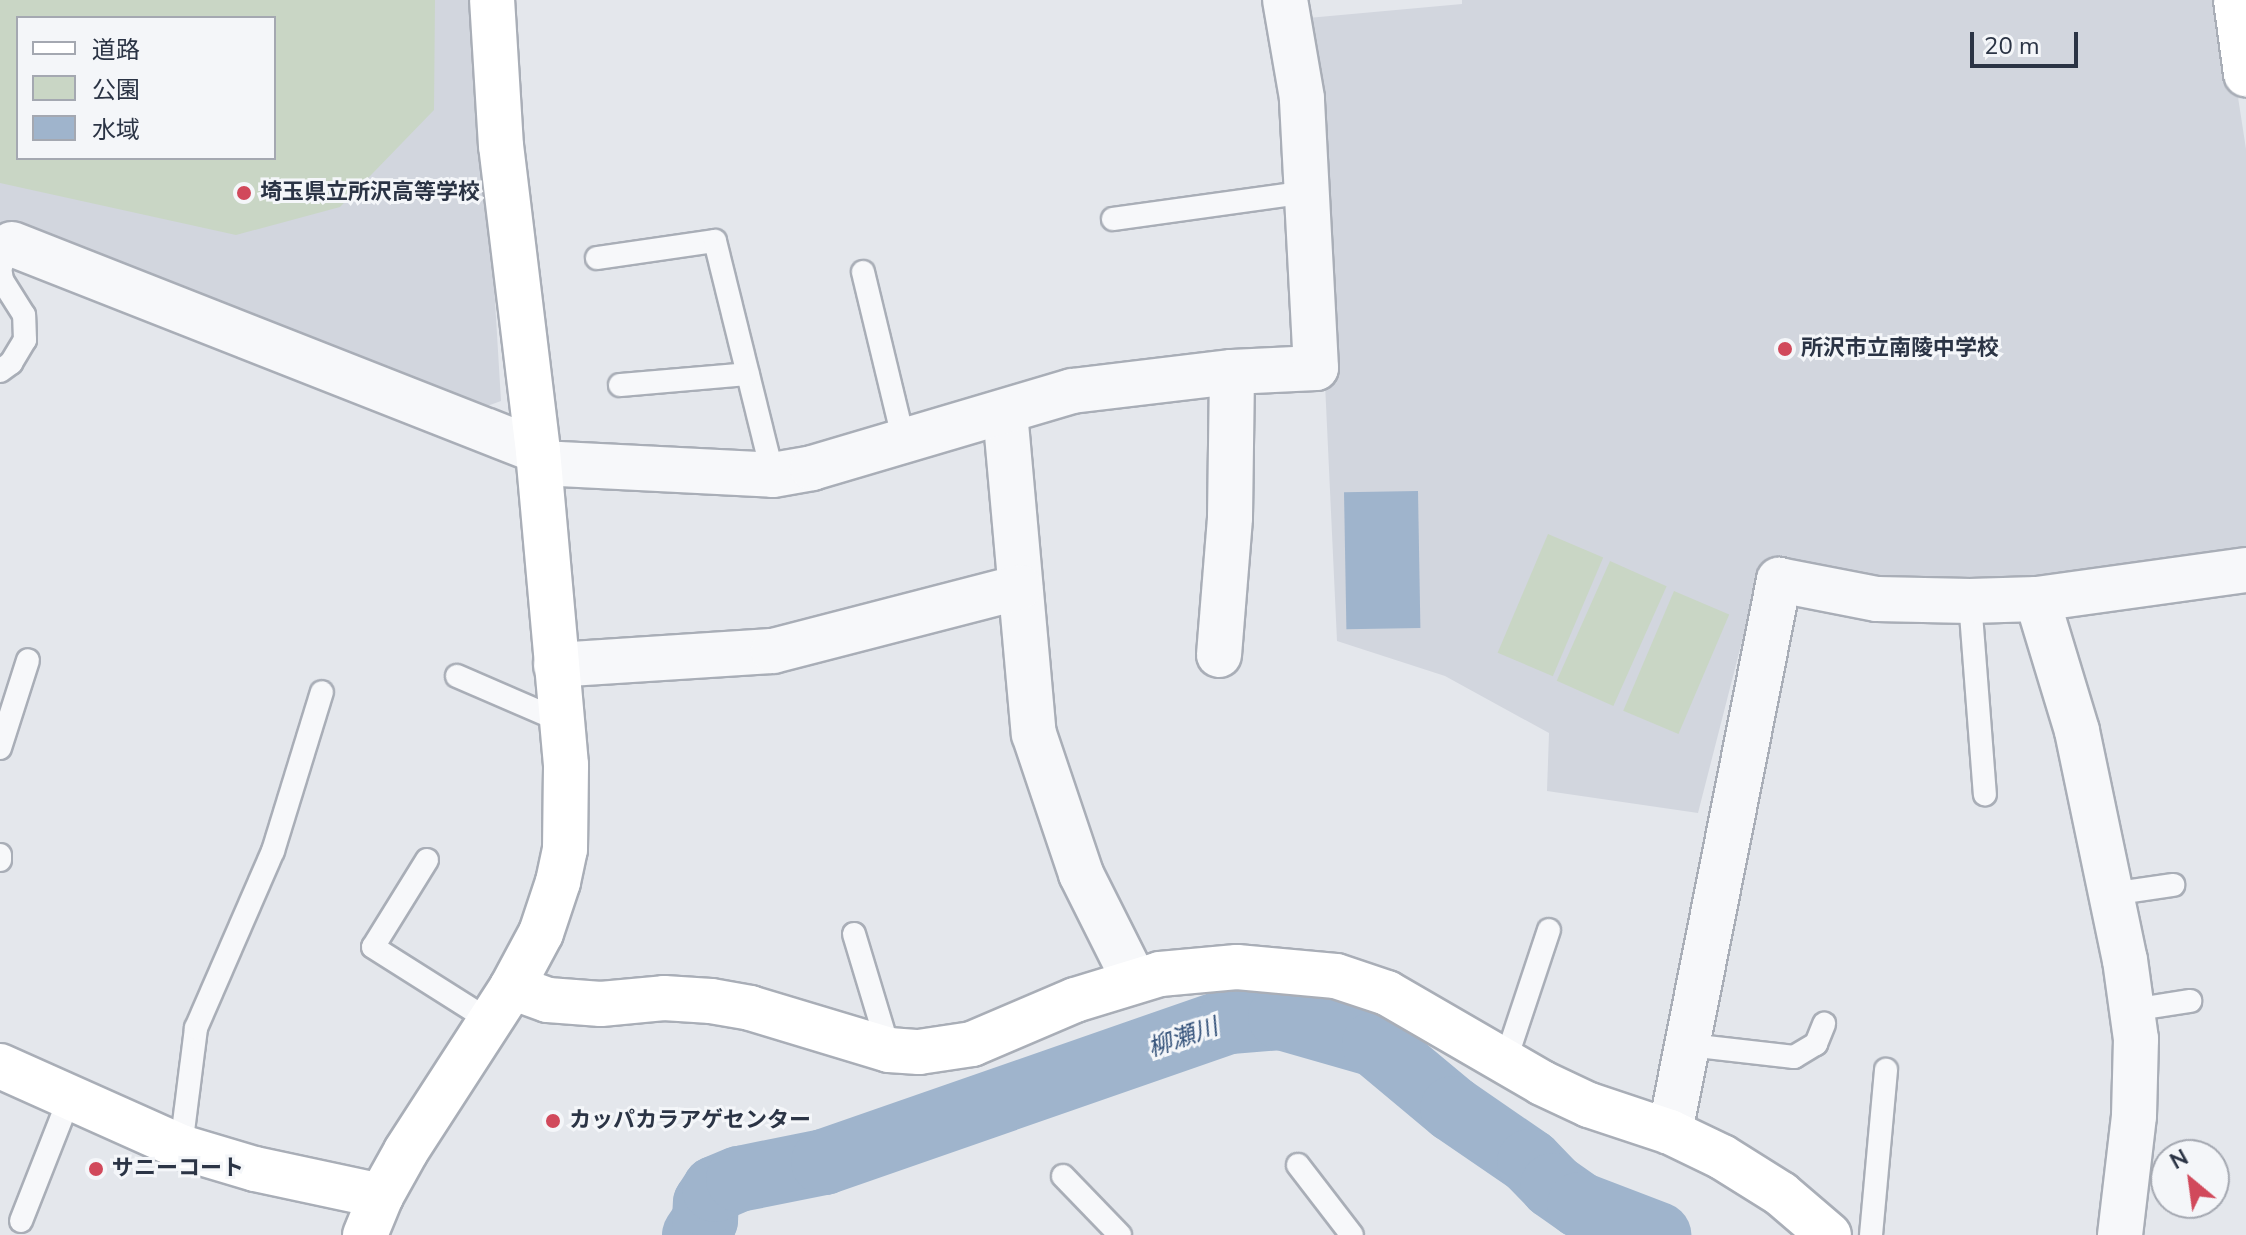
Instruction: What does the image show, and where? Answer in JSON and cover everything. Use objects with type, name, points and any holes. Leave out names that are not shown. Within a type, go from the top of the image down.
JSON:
[{"type":"street","points":[[0,1066],[181,1147],[255,1169],[373,1215],[501,1004],[551,906],[563,860],[567,818],[561,721],[539,457],[501,146],[492,0]]},
{"type":"street","points":[[12,244],[539,457],[773,475],[812,468],[1072,391],[1232,372],[1316,368],[1302,98],[1285,0]]},
{"type":"street","points":[[2236,0],[2246,74]]},
{"type":"street","points":[[1219,655],[1230,517],[1232,372]]},
{"type":"street","points":[[1005,412],[1034,734],[1081,874],[1134,980]]},
{"type":"street","points":[[1670,1132],[1779,580],[1877,599],[1970,601],[2037,599],[2246,570]]},
{"type":"street","points":[[556,665],[773,651],[1020,587]]},
{"type":"street","points":[[2037,599],[2077,731],[2111,894],[2136,1039],[2134,1116],[2120,1235]]},
{"type":"street","points":[[501,1004],[548,1000],[601,1004],[664,998],[711,1001],[750,1008],[889,1050],[942,1051],[972,1044],[1134,980],[1237,967],[1336,976],[1387,993],[1505,1062],[1589,1105],[1670,1132],[1753,1174],[1829,1235]]},
{"type":"lane","points":[[1113,219],[1308,192]]},
{"type":"lane","points":[[597,258],[715,241],[773,475]]},
{"type":"lane","points":[[0,371],[11,363],[25,340],[24,315],[2,280],[0,268],[12,244]]},
{"type":"lane","points":[[863,272],[904,441]]},
{"type":"lane","points":[[620,385],[748,374]]},
{"type":"lane","points":[[1970,601],[1985,794]]},
{"type":"lane","points":[[0,748],[28,660]]},
{"type":"lane","points":[[457,676],[561,721]]},
{"type":"lane","points":[[181,1147],[196,1028],[273,851],[322,692]]},
{"type":"lane","points":[[427,860],[373,947],[501,1004]]},
{"type":"lane","points":[[2111,894],[2173,885]]},
{"type":"lane","points":[[1505,1062],[1549,930]]},
{"type":"lane","points":[[854,934],[889,1050]]},
{"type":"lane","points":[[2132,1010],[2190,1001]]},
{"type":"lane","points":[[1689,1045],[1794,1057],[1816,1044],[1824,1024]]},
{"type":"lane","points":[[1871,1235],[1886,1070]]},
{"type":"lane","points":[[21,1221],[69,1099]]},
{"type":"lane","points":[[1298,1165],[1352,1235]]},
{"type":"lane","points":[[1063,1176],[1120,1235]]},
{"type":"shaded area","name":"埼玉県立所沢高等学校","points":[[0,0],[477,0],[501,401],[476,410],[0,228]]},
{"type":"shaded area","name":"所沢市立南陵中学校","points":[[1462,0],[2223,0],[2246,149],[2246,550],[2034,584],[1853,580],[1762,563],[1698,813],[1547,791],[1549,733],[1445,676],[1337,641],[1308,18],[1462,4]]},
{"type":"green space","points":[[0,0],[435,0],[434,110],[340,207],[236,235],[0,183]]},
{"type":"green space","points":[[1548,534],[1603,557],[1553,676],[1498,653]]},
{"type":"green space","points":[[1610,561],[1667,586],[1613,706],[1557,681]]},
{"type":"green space","points":[[1674,591],[1729,614],[1678,734],[1623,711]]},
{"type":"water","points":[[1418,491],[1420,628],[1346,629],[1344,492]]},
{"type":"waterway","name":"柳瀬川","points":[[695,1235],[705,1220],[706,1203],[715,1189],[739,1179],[824,1162],[1230,1021],[1281,1017],[1375,1044],[1453,1109],[1530,1162],[1553,1186],[1580,1205],[1658,1235]]},
{"type":"place","name":"埼玉県立所沢高等学校","points":[[244,193]]},
{"type":"place","name":"所沢市立南陵中学校","points":[[1785,349]]},
{"type":"place","name":"カッパカラアゲセンター","points":[[553,1121]]},
{"type":"place","name":"サニーコート","points":[[96,1169]]}]
